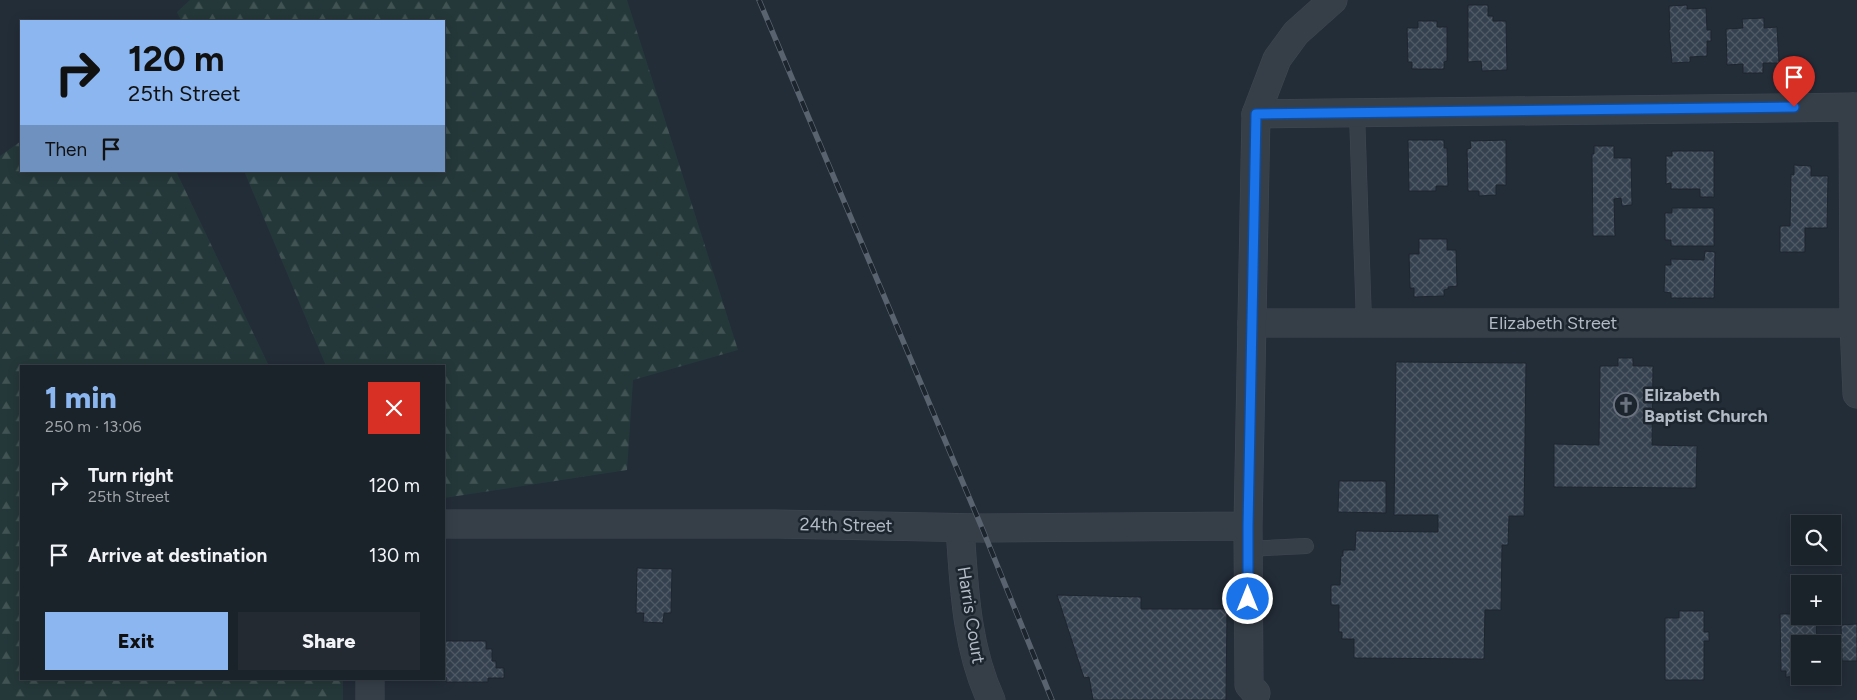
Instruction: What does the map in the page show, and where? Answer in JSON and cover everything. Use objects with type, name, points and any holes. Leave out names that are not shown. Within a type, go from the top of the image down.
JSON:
[{"type":"street","points":[[1259,696],[1249,685],[1248,538],[1256,114],[1277,59],[1296,33],[1333,0]]},
{"type":"street","points":[[1256,114],[1855,107],[1854,322],[1857,394]]},
{"type":"street","name":"Elizabeth Street","points":[[1252,323],[1854,322]]},
{"type":"street","name":"24th Street","points":[[445,524],[775,524],[1248,538]]},
{"type":"street","name":"Harris Court","points":[[960,528],[964,597],[976,662],[985,696]]},
{"type":"street","points":[[370,680],[370,700]]},
{"type":"lane","points":[[1357,113],[1364,323]]},
{"type":"lane","points":[[1248,538],[1306,546]]},
{"type":"green space","points":[[190,0],[627,0],[738,350],[633,380],[627,470],[445,498],[445,365],[326,365],[244,172],[445,172],[445,20],[181,20],[177,12]]},
{"type":"green space","points":[[20,142],[20,172],[176,172],[269,365],[20,365],[20,680],[343,680],[343,700],[0,700],[0,156]]},
{"type":"building","points":[[1468,5],[1488,5],[1488,16],[1493,16],[1493,21],[1506,21],[1507,70],[1482,71],[1481,61],[1468,62]]},
{"type":"building","points":[[1687,5],[1687,9],[1706,8],[1707,30],[1711,30],[1711,41],[1707,41],[1707,56],[1690,57],[1690,62],[1672,63],[1669,6]]},
{"type":"building","points":[[1764,18],[1764,28],[1777,27],[1779,63],[1763,63],[1763,73],[1743,73],[1743,64],[1727,65],[1726,29],[1743,28],[1742,19]]},
{"type":"building","points":[[1418,21],[1437,21],[1437,27],[1447,27],[1447,61],[1444,62],[1444,69],[1412,69],[1412,62],[1408,62],[1407,28],[1418,28]]},
{"type":"building","points":[[1408,140],[1444,140],[1444,148],[1447,148],[1448,186],[1436,186],[1436,191],[1409,191]]},
{"type":"building","points":[[1506,140],[1506,185],[1496,185],[1496,195],[1479,196],[1479,191],[1468,191],[1467,149],[1471,148],[1470,141]]},
{"type":"building","points":[[1594,146],[1614,146],[1614,158],[1631,158],[1632,205],[1622,206],[1621,198],[1614,199],[1615,236],[1593,236],[1592,154],[1594,154]]},
{"type":"building","points":[[1672,151],[1714,151],[1714,197],[1700,197],[1700,189],[1671,189],[1671,183],[1666,184],[1666,156],[1672,156]]},
{"type":"building","points":[[1794,165],[1811,166],[1811,176],[1828,176],[1827,228],[1805,228],[1805,252],[1780,252],[1780,226],[1790,226],[1791,174],[1794,175]]},
{"type":"building","points":[[1672,208],[1714,208],[1714,246],[1671,246],[1671,240],[1665,240],[1665,213],[1672,213]]},
{"type":"building","points":[[1419,239],[1447,239],[1447,250],[1456,250],[1457,286],[1448,287],[1448,289],[1444,290],[1444,296],[1414,297],[1414,288],[1410,288],[1409,254],[1419,254]]},
{"type":"building","points":[[1705,251],[1715,252],[1714,298],[1671,298],[1671,293],[1664,292],[1665,265],[1671,265],[1671,259],[1704,260]]},
{"type":"building","name":"Elizabeth Baptist Church","points":[[1618,358],[1633,358],[1633,366],[1653,366],[1652,445],[1697,446],[1696,488],[1554,487],[1554,444],[1599,445],[1600,366],[1618,366]]},
{"type":"building","points":[[1396,362],[1526,363],[1524,516],[1509,516],[1508,545],[1502,545],[1501,610],[1485,610],[1484,659],[1354,658],[1354,639],[1342,639],[1342,632],[1339,632],[1339,605],[1331,605],[1331,585],[1340,585],[1341,556],[1343,556],[1343,550],[1355,550],[1356,531],[1438,532],[1438,515],[1394,515]]},
{"type":"building","points":[[1339,481],[1386,481],[1386,513],[1338,512]]},
{"type":"building","points":[[637,568],[672,569],[671,613],[664,613],[663,623],[643,622],[644,613],[636,613]]},
{"type":"building","points":[[1057,595],[1141,597],[1141,609],[1227,609],[1226,700],[1093,700],[1089,677],[1084,678]]},
{"type":"building","points":[[1679,611],[1704,611],[1704,632],[1709,632],[1709,641],[1704,641],[1704,680],[1665,680],[1665,618],[1679,618]]},
{"type":"building","points":[[1780,614],[1791,614],[1791,625],[1816,625],[1817,635],[1791,635],[1791,677],[1786,677],[1786,671],[1781,671]]},
{"type":"building","points":[[1857,624],[1857,661],[1842,661],[1841,625]]},
{"type":"building","points":[[445,641],[486,641],[486,649],[492,649],[492,661],[496,661],[496,668],[504,668],[504,678],[488,678],[488,682],[446,682]]},
{"type":"railway","points":[[759,0],[982,528],[1052,700]]},
{"type":"place","name":"Elizabeth Baptist Church","points":[[1626,405]]},
{"type":"route","points":[[1248,599],[1256,114],[1794,107]]}]
